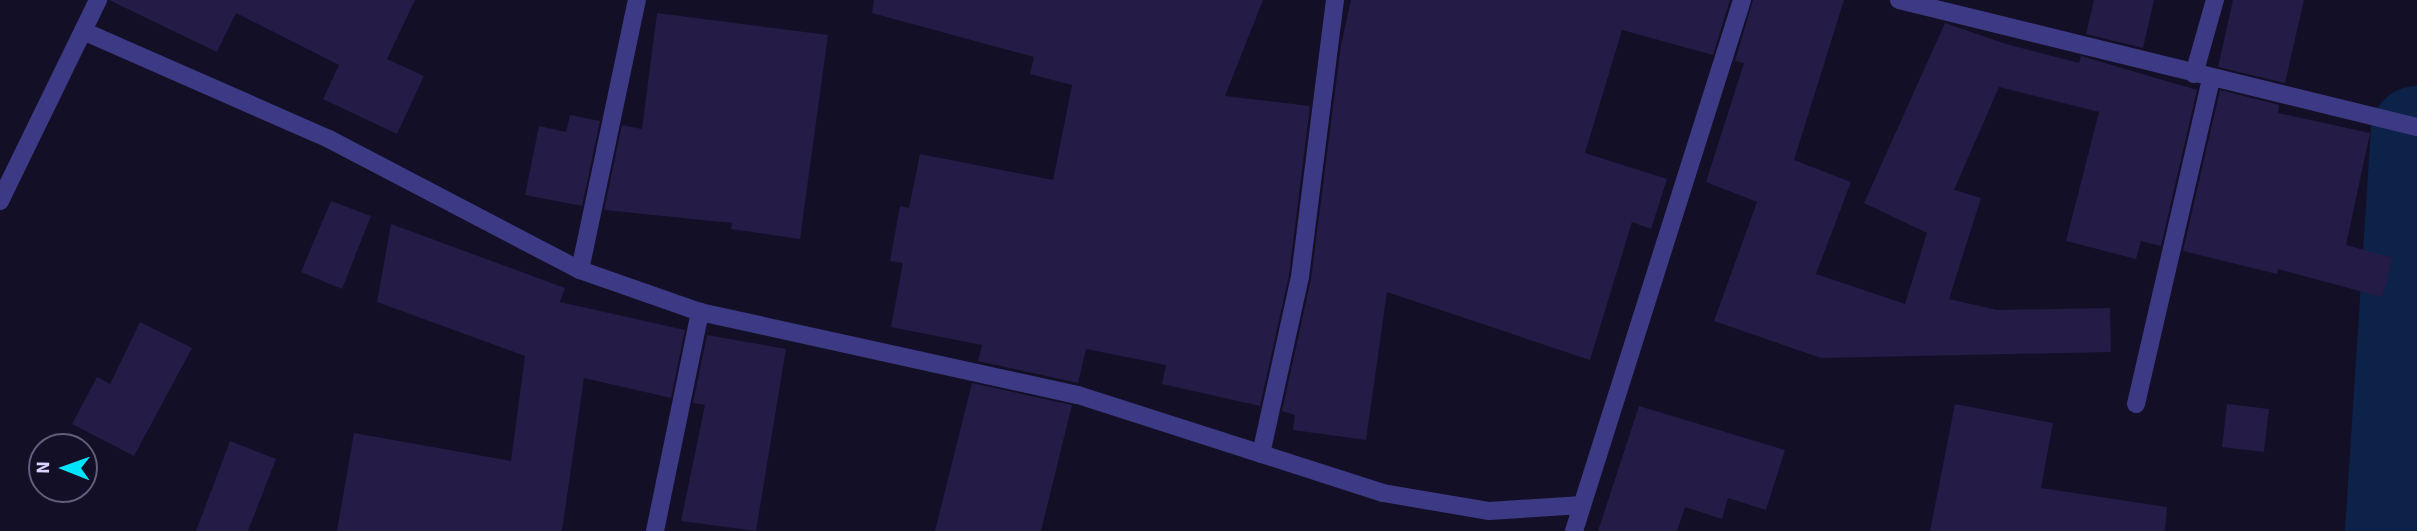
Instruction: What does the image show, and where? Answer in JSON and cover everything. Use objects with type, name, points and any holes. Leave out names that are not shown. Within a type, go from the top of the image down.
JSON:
[{"type":"street","points":[[0,201],[98,0]]},
{"type":"street","points":[[580,270],[637,0]]},
{"type":"street","points":[[1261,454],[1300,277],[1335,0]]},
{"type":"street","points":[[1574,531],[1742,0]]},
{"type":"street","points":[[1899,0],[2203,77],[2417,127]]},
{"type":"street","points":[[2136,404],[2203,77],[2216,0]]},
{"type":"street","points":[[83,32],[329,139],[580,270],[700,312],[1078,395],[1383,493],[1476,509],[1582,505]]},
{"type":"street","points":[[654,531],[700,312]]},
{"type":"building","points":[[109,0],[415,0],[387,59],[424,76],[397,134],[323,99],[339,65],[236,13],[217,52]]},
{"type":"building","points":[[874,0],[1263,0],[1225,96],[1310,106],[1289,275],[1260,406],[1162,384],[1166,365],[1086,349],[1078,383],[978,361],[982,345],[891,327],[903,263],[890,261],[900,206],[909,208],[920,154],[1053,180],[1072,85],[1030,74],[1034,57],[872,13]]},
{"type":"building","points":[[1351,0],[1730,0],[1713,55],[1622,30],[1585,153],[1667,179],[1651,229],[1632,222],[1590,360],[1387,292],[1366,440],[1293,430],[1295,415],[1282,411],[1311,279],[1341,45]]},
{"type":"building","points":[[1753,0],[1844,0],[1794,160],[1851,182],[1816,274],[1905,304],[1927,233],[1864,203],[1945,23],[2006,44],[2079,63],[2081,56],[2197,90],[2161,246],[2141,241],[2136,259],[2066,241],[2099,112],[1999,87],[1954,190],[1981,198],[1949,299],[1997,310],[2110,308],[2111,352],[1821,358],[1714,321],[1757,202],[1706,182],[1744,63],[1735,61]]},
{"type":"building","points":[[2094,0],[2154,0],[2143,48],[2086,34]]},
{"type":"building","points":[[2233,0],[2304,0],[2285,83],[2218,67]]},
{"type":"building","points":[[657,13],[828,35],[800,239],[731,229],[732,223],[604,210],[622,125],[642,129]]},
{"type":"building","points":[[2220,90],[2279,105],[2278,113],[2370,133],[2346,245],[2393,258],[2382,297],[2278,269],[2277,274],[2183,251]]},
{"type":"building","points":[[570,115],[600,121],[582,206],[525,195],[539,126],[566,132]]},
{"type":"building","points":[[331,201],[371,216],[342,289],[301,272]]},
{"type":"building","points":[[391,224],[565,288],[560,302],[685,330],[671,398],[584,378],[562,531],[337,531],[354,433],[511,461],[525,356],[377,302]]},
{"type":"building","points":[[140,322],[192,348],[134,456],[98,437],[98,433],[89,433],[72,424],[97,377],[110,384]]},
{"type":"building","points":[[707,335],[786,349],[756,531],[681,521],[705,405],[693,403]]},
{"type":"building","points":[[972,383],[1072,405],[1041,531],[935,531]]},
{"type":"building","points":[[1955,404],[2053,423],[2041,488],[2167,507],[2165,531],[1930,531]]},
{"type":"building","points":[[2227,404],[2269,409],[2264,452],[2222,447]]},
{"type":"building","points":[[1639,406],[1785,450],[1766,510],[1728,498],[1722,519],[1685,507],[1677,531],[1598,531]]},
{"type":"building","points":[[230,441],[276,459],[248,531],[196,531]]},
{"type":"waterway","points":[[2391,531],[2417,132]]}]
